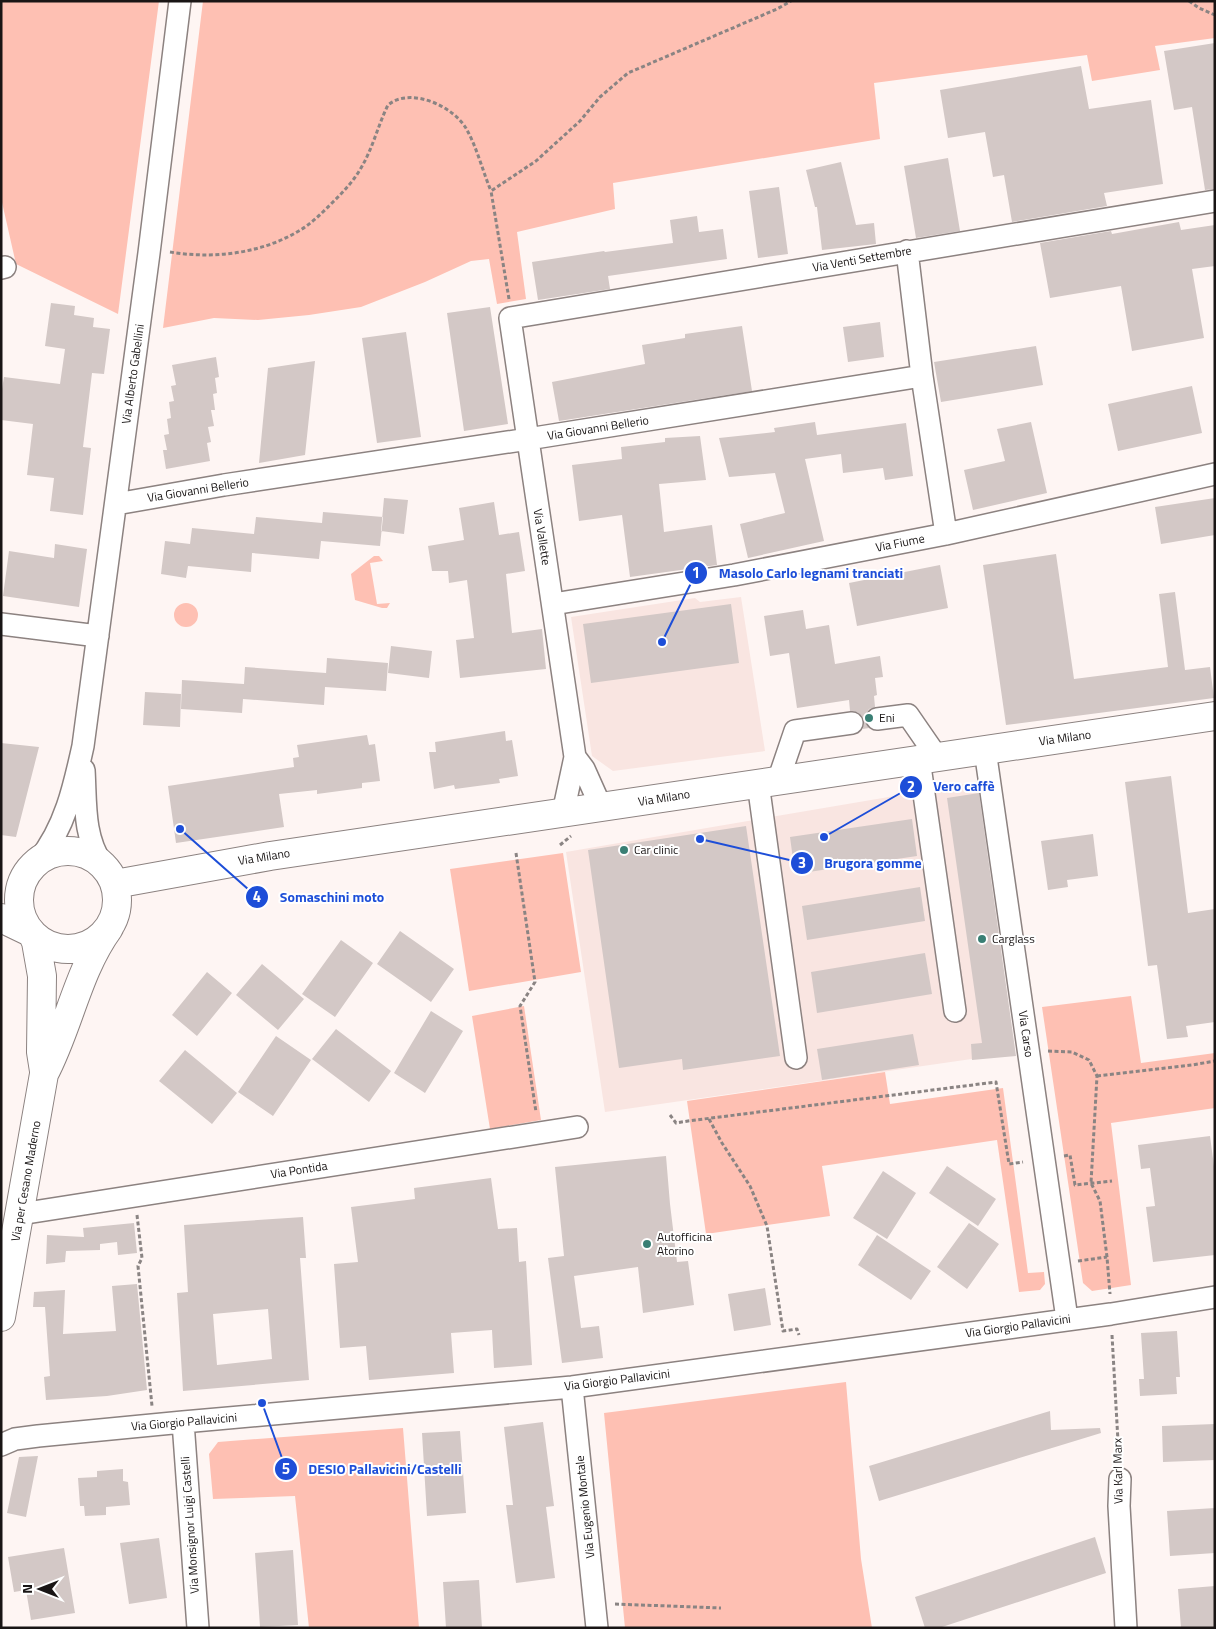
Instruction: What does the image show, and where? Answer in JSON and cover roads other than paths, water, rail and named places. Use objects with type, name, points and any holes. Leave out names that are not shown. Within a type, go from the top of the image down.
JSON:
[{"type":"main road","name":"Via Milano","points":[[108,874],[567,824],[601,807],[1215,716]]},
{"type":"main road","points":[[1,882],[18,875],[55,852],[71,850],[88,855],[108,874],[118,897],[117,908],[109,928],[91,944],[80,948],[61,949],[48,945],[32,933],[1,918]]},
{"type":"main road","points":[[32,933],[22,916],[19,898],[20,888],[26,874],[38,861]]},
{"type":"main road","name":"Via per Cesano Maderno","points":[[44,1074],[54,1055],[71,1004],[90,959],[109,928]]},
{"type":"main road","name":"Via per Cesano Maderno","points":[[1,1317],[44,1074],[41,1052],[42,976],[40,955],[32,933]]},
{"type":"street","name":"Via Alberto Gabellini","points":[[38,861],[51,843],[62,822],[75,783],[83,746],[149,253],[180,1]]},
{"type":"street","name":"Via Venti Settembre","points":[[510,318],[1215,201]]},
{"type":"street","points":[[907,252],[922,376],[946,534]]},
{"type":"street","name":"Via Vallette","points":[[510,318],[575,757],[567,824]]},
{"type":"street","name":"Via Giovanni Bellerio","points":[[116,504],[922,376]]},
{"type":"street","name":"Via Fiume","points":[[552,604],[734,575],[946,534],[1215,474]]},
{"type":"street","points":[[1,624],[98,636]]},
{"type":"street","points":[[877,719],[908,715],[928,758],[955,1011]]},
{"type":"street","points":[[796,1058],[768,782],[794,731],[852,723]]},
{"type":"street","name":"Via Alberto Gabellini","points":[[83,746],[87,824],[92,847],[108,874]]},
{"type":"street","name":"Via Carso","points":[[985,750],[1067,1319]]},
{"type":"street","name":"Via Vallette","points":[[575,757],[584,769],[601,807]]},
{"type":"street","name":"Via Pontida","points":[[20,1214],[577,1127]]},
{"type":"street","name":"Via Giorgio Pallavicini","points":[[6,1439],[572,1387],[1111,1314],[1215,1297]]},
{"type":"street","name":"Via Eugenio Montale","points":[[572,1387],[597,1628]]},
{"type":"street","name":"Via Monsignor Luigi Castelli","points":[[183,1422],[198,1628]]},
{"type":"street","name":"Via Karl Marx","points":[[1120,1479],[1119,1506],[1126,1628]]},
{"type":"place","name":"Masolo Carlo legnami tranciati","points":[[662,642]]},
{"type":"place","name":"Eni","points":[[869,718]]},
{"type":"place","name":"Somaschini moto","points":[[180,829]]},
{"type":"place","name":"Vero caffè","points":[[824,837]]},
{"type":"place","name":"Brugora gomme","points":[[700,839]]},
{"type":"place","name":"Car clinic","points":[[624,850]]},
{"type":"place","name":"Carglass","points":[[982,939]]},
{"type":"place","name":"Autofficina Atorino","points":[[647,1244]]},
{"type":"place","name":"DESIO Pallavicini/Castelli","points":[[262,1403]]}]
